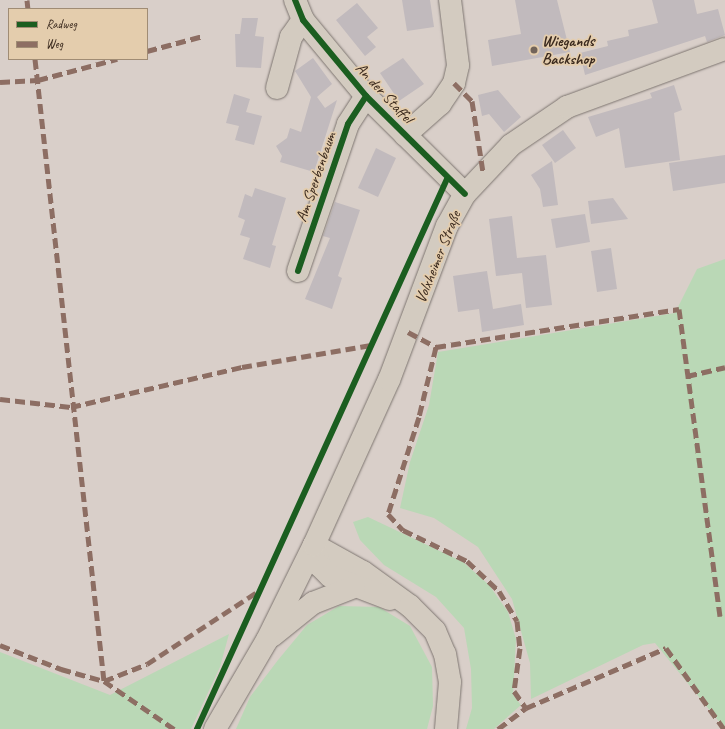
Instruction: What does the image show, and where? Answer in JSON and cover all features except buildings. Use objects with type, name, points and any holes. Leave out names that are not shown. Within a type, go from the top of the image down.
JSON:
[{"type":"main road","points":[[405,135],[440,104],[454,82],[458,65],[450,0]]},
{"type":"main road","name":"An der Staffel","points":[[299,10],[366,96],[465,194]]},
{"type":"main road","name":"An der Staffel","points":[[277,88],[299,10]]},
{"type":"main road","name":"Volxheimer Straße","points":[[215,729],[267,640],[314,545],[389,380],[442,238],[465,194],[511,145],[567,107],[725,49]]},
{"type":"main road","name":"Am Sperbenbaum","points":[[298,271],[348,124],[366,96]]},
{"type":"main road","points":[[314,545],[325,571],[354,587],[410,606]]},
{"type":"main road","points":[[314,545],[363,572],[410,606],[434,631],[445,654],[450,696],[446,729]]},
{"type":"main road","points":[[267,640],[313,603],[354,587]]},
{"type":"green space","points":[[725,259],[725,729],[655,643],[643,645],[531,699],[530,663],[512,599],[478,547],[434,518],[400,508],[410,462],[429,405],[438,352],[675,313],[697,269]]},
{"type":"green space","points":[[368,517],[463,562],[489,585],[508,612],[516,639],[513,695],[521,705],[494,729],[466,729],[472,708],[471,669],[464,628],[436,597],[384,565],[360,540],[353,522]]},
{"type":"green space","points":[[339,606],[379,607],[410,626],[432,667],[433,706],[427,729],[236,729],[250,697],[307,625]]},
{"type":"green space","points":[[229,634],[220,667],[191,729],[0,729],[0,652],[110,695]]},
{"type":"marked path","points":[[27,0],[28,8]]},
{"type":"marked path","points":[[148,51],[203,36]]},
{"type":"marked path","points":[[35,60],[104,681]]},
{"type":"marked path","points":[[0,82],[38,80],[113,60]]},
{"type":"marked path","points":[[454,83],[472,101],[483,172]]},
{"type":"marked path","points":[[408,332],[436,347],[679,309],[720,616]]},
{"type":"marked path","points":[[0,399],[71,407],[242,367],[371,345]]},
{"type":"marked path","points":[[436,347],[419,417],[388,514],[403,530],[467,561],[499,591],[517,621],[520,648],[514,691],[526,708],[666,648],[724,729]]},
{"type":"marked path","points":[[687,376],[725,367]]},
{"type":"marked path","points":[[104,681],[147,664],[257,592]]},
{"type":"marked path","points":[[0,645],[61,669],[104,681],[174,729]]},
{"type":"marked path","points":[[498,729],[526,708]]},
{"type":"cycle path","points":[[295,0],[303,20],[366,96],[465,194]]},
{"type":"cycle path","points":[[298,271],[348,124],[366,96]]},
{"type":"cycle path","points":[[197,729],[447,179]]},
{"type":"place","name":"Wiegands Backshop","points":[[534,50]]}]
